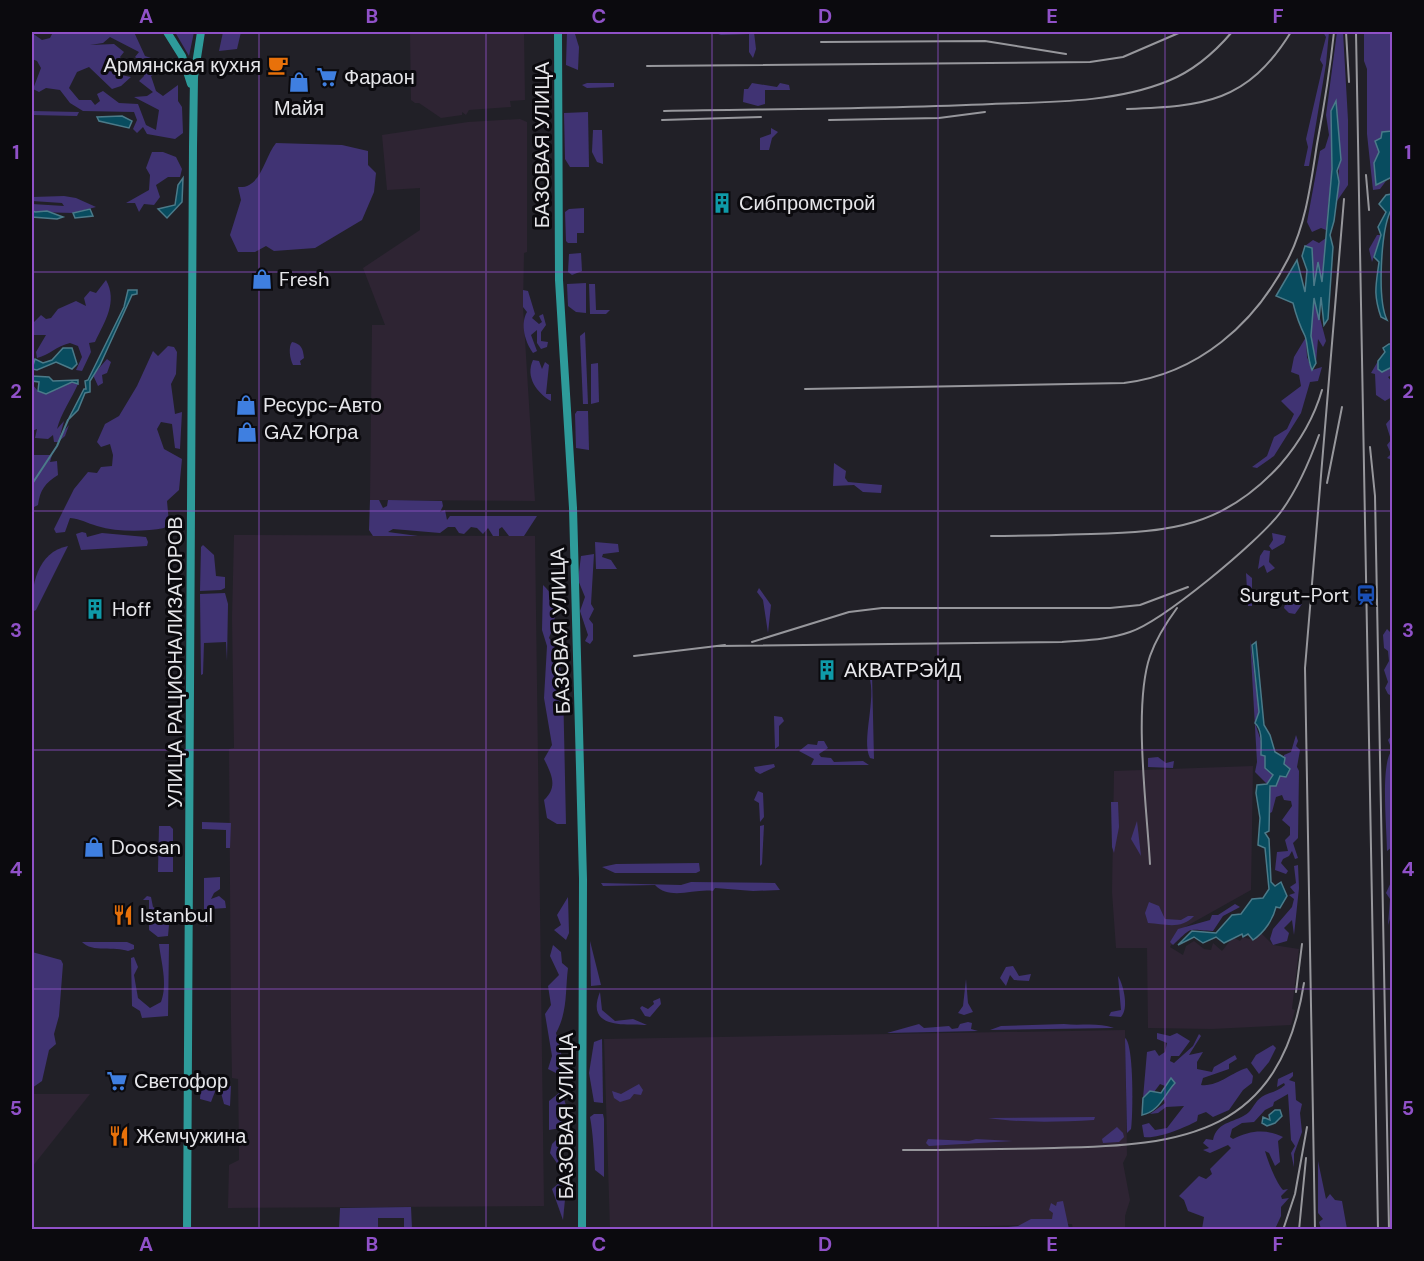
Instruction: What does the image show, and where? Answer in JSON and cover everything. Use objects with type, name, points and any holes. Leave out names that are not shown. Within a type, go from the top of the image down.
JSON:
[{"type":"main road","points":[[167,32],[182,56],[194,94]]},
{"type":"main road","points":[[194,94],[201,32]]},
{"type":"main road","name":"БАЗОВАЯ УЛИЦА","points":[[558,32],[559,280],[573,508],[583,879],[582,1230]]},
{"type":"main road","name":"УЛИЦА РАЦИОНАЛИЗАТОРОВ","points":[[187,1230],[194,94]]},
{"type":"shaded area","points":[[53,32],[134,32],[145,56],[154,59],[156,73],[151,76],[156,91],[163,96],[178,85],[183,133],[175,139],[147,134],[143,127],[137,133],[133,129],[137,120],[134,112],[83,111],[70,103],[60,90],[46,88],[39,92],[33,89],[41,68],[37,61],[32,59],[32,33],[42,40],[50,38]],"holes":[[[110,37],[139,52],[135,57],[145,66],[144,76],[139,81],[153,92],[147,96],[134,97],[159,110],[156,130],[146,125],[138,104],[119,103],[103,91],[97,94],[100,101],[95,105],[91,100],[79,100],[69,88],[77,72],[89,67],[112,89],[121,86],[131,77],[121,75],[119,69],[124,63],[120,57],[124,52],[114,44],[90,45],[103,43]]]},
{"type":"shaded area","points":[[175,32],[194,32],[189,56]]},
{"type":"shaded area","points":[[223,32],[241,32],[237,49],[219,51]]},
{"type":"shaded area","points":[[410,32],[524,32],[525,100],[510,101],[511,107],[469,110],[466,115],[462,112],[462,115],[441,118],[419,103],[415,103],[411,100]]},
{"type":"shaded area","points":[[567,32],[575,34],[579,47],[578,70],[566,65]]},
{"type":"shaded area","points":[[727,32],[754,32],[756,49],[753,58],[749,52],[749,34],[718,35]]},
{"type":"shaded area","points":[[1323,32],[1329,32],[1326,64],[1309,166],[1304,166],[1308,147],[1306,139],[1323,65],[1320,60],[1326,37]]},
{"type":"shaded area","points":[[1337,32],[1343,32],[1348,120],[1348,185],[1337,201],[1339,152],[1336,103],[1331,111],[1332,169],[1326,230],[1321,228],[1312,232],[1307,222],[1320,151],[1325,148],[1329,135],[1326,115]]},
{"type":"shaded area","points":[[1364,32],[1392,32],[1392,131],[1382,132],[1379,152],[1374,163],[1376,185],[1386,181],[1380,189],[1373,190],[1367,134],[1367,69],[1364,61]]},
{"type":"shaded area","points":[[614,83],[614,87],[587,88],[582,85]]},
{"type":"shaded area","points":[[752,83],[777,87],[780,83],[789,85],[790,90],[765,90],[765,104],[758,106],[743,102],[744,89],[748,89]]},
{"type":"shaded area","points":[[32,111],[79,112],[77,116],[32,115]]},
{"type":"shaded area","points":[[588,112],[589,167],[570,167],[565,159],[564,113]]},
{"type":"shaded area","points":[[520,119],[527,122],[527,252],[524,253],[523,307],[535,501],[370,500],[372,325],[385,325],[363,268],[420,230],[420,188],[387,190],[382,135],[468,122]]},
{"type":"shaded area","points":[[771,128],[778,132],[772,138],[769,150],[760,150],[760,138],[771,134]]},
{"type":"shaded area","points":[[593,130],[602,130],[603,164],[597,162],[592,152]]},
{"type":"shaded area","points":[[276,143],[342,145],[368,151],[368,165],[376,173],[374,192],[362,220],[315,248],[274,251],[266,246],[255,252],[238,252],[230,235],[241,200],[238,187],[246,186],[257,178]]},
{"type":"shaded area","points":[[152,152],[163,152],[176,157],[182,169],[180,177],[168,177],[156,185],[160,197],[154,205],[144,204],[139,212],[135,203],[126,203],[149,190],[150,175],[146,168]]},
{"type":"shaded area","points":[[32,197],[76,198],[96,207],[73,213],[32,210],[32,204],[64,206],[62,203],[32,201]]},
{"type":"shaded area","points":[[584,208],[584,233],[577,233],[577,243],[568,243],[565,212],[569,209]]},
{"type":"shaded area","points":[[1377,235],[1381,235],[1372,262],[1369,249]]},
{"type":"shaded area","points":[[1326,238],[1322,285],[1318,265],[1314,290],[1312,249],[1305,246],[1313,240],[1319,243]]},
{"type":"shaded area","points":[[581,253],[582,271],[572,275],[568,272],[569,254]]},
{"type":"shaded area","points":[[106,280],[111,296],[109,311],[95,342],[89,343],[91,352],[82,371],[76,370],[82,357],[78,346],[70,343],[37,358],[36,352],[46,335],[33,335],[34,322],[41,315],[46,319],[51,318],[58,309],[76,301],[86,306],[84,298],[90,291],[96,293]]},
{"type":"shaded area","points":[[586,283],[586,313],[576,312],[568,306],[567,284]]},
{"type":"shaded area","points":[[589,284],[595,284],[596,310],[610,310],[606,314],[590,314]]},
{"type":"shaded area","points":[[523,290],[528,291],[535,314],[532,318],[539,324],[542,322],[539,316],[543,314],[546,325],[541,332],[541,341],[548,342],[547,347],[541,349],[537,343],[537,330],[531,335],[537,351],[533,353],[524,333],[527,312],[523,307]]},
{"type":"shaded area","points":[[1314,295],[1326,341],[1323,347],[1318,339],[1316,363],[1311,336]]},
{"type":"shaded area","points":[[585,332],[588,404],[583,404],[580,336]]},
{"type":"shaded area","points":[[1306,337],[1307,357],[1312,370],[1322,367],[1318,381],[1310,382],[1301,413],[1274,456],[1257,468],[1252,467],[1267,456],[1274,437],[1287,429],[1294,414],[1281,401],[1301,386],[1299,375],[1291,372],[1294,357]]},
{"type":"shaded area","points":[[292,342],[298,344],[302,349],[304,358],[300,361],[301,365],[293,365],[290,356]]},
{"type":"shaded area","points":[[168,346],[174,347],[177,352],[176,374],[171,384],[175,414],[182,412],[180,449],[175,448],[172,424],[161,422],[157,429],[164,449],[182,459],[179,490],[167,501],[169,523],[164,528],[139,531],[105,528],[70,518],[65,532],[56,533],[54,529],[74,489],[88,472],[97,473],[101,467],[112,466],[113,455],[110,444],[101,447],[97,442],[105,424],[119,416],[137,386],[153,351],[158,356]]},
{"type":"shaded area","points":[[107,359],[111,362],[107,373],[102,375],[103,383],[98,386],[93,375]]},
{"type":"shaded area","points":[[533,360],[539,361],[542,369],[545,362],[549,365],[546,394],[551,394],[551,401],[541,394],[531,378]]},
{"type":"shaded area","points":[[1378,361],[1378,369],[1392,367],[1392,375],[1388,377],[1392,382],[1392,397],[1385,401],[1376,395],[1375,374],[1371,373]]},
{"type":"shaded area","points":[[598,363],[599,402],[591,404],[591,364]]},
{"type":"shaded area","points":[[72,382],[78,384],[57,429],[64,421],[60,436],[69,425],[65,436],[58,442],[54,442],[53,435],[48,439],[35,438],[37,429],[32,431],[32,384],[38,391],[46,394]]},
{"type":"shaded area","points":[[577,411],[588,411],[589,450],[576,448],[575,414]]},
{"type":"shaded area","points":[[1392,417],[1392,460],[1387,458],[1391,454],[1387,445],[1391,440],[1386,424]]},
{"type":"shaded area","points":[[32,455],[52,455],[50,462],[57,461],[58,475],[46,484],[38,505],[32,508]]},
{"type":"shaded area","points":[[834,463],[846,471],[845,478],[848,482],[882,485],[881,493],[863,492],[854,485],[833,486]]},
{"type":"shaded area","points":[[370,500],[379,500],[383,508],[387,506],[388,500],[442,501],[443,506],[440,512],[445,510],[447,520],[450,516],[537,516],[524,536],[509,536],[502,527],[499,529],[499,536],[493,536],[488,528],[483,534],[477,528],[471,527],[464,534],[459,533],[455,527],[448,527],[440,533],[393,529],[388,532],[418,536],[373,536],[369,530]]},
{"type":"shaded area","points":[[86,533],[87,537],[102,533],[146,537],[148,542],[147,546],[81,550],[76,534]]},
{"type":"shaded area","points":[[1272,533],[1286,536],[1284,543],[1272,550],[1269,546],[1273,540]]},
{"type":"shaded area","points":[[234,535],[535,536],[544,1206],[228,1208],[229,1165],[239,1160],[238,1079],[232,1078],[231,1020],[229,749],[234,748],[232,618]]},
{"type":"shaded area","points":[[595,542],[618,544],[619,552],[603,554],[602,557],[611,560],[617,569],[596,569]]},
{"type":"shaded area","points":[[203,545],[214,555],[216,576],[225,577],[225,588],[221,590],[200,591],[201,547]]},
{"type":"shaded area","points":[[68,546],[36,610],[32,612],[33,592],[38,572],[49,555]]},
{"type":"shaded area","points":[[1264,550],[1270,551],[1269,562],[1275,568],[1267,573],[1264,565],[1258,569],[1260,556]]},
{"type":"shaded area","points":[[594,554],[591,604],[594,609],[589,619],[593,624],[593,640],[590,644],[585,641],[588,635],[580,611],[585,597],[578,580],[581,556]]},
{"type":"shaded area","points":[[1246,573],[1252,578],[1252,606],[1248,606]]},
{"type":"shaded area","points":[[543,585],[554,603],[554,624],[549,638],[557,648],[563,685],[566,824],[557,824],[547,818],[544,800],[551,790],[552,781],[544,759],[552,745],[544,698],[547,646],[542,630]]},
{"type":"shaded area","points":[[759,588],[771,605],[768,633],[763,600],[757,592]]},
{"type":"shaded area","points":[[1296,592],[1303,596],[1296,603],[1302,604],[1295,614],[1289,613],[1284,608],[1286,600]]},
{"type":"shaded area","points":[[225,593],[228,604],[227,661],[226,642],[204,643],[203,674],[201,675],[200,594]]},
{"type":"shaded area","points":[[1387,629],[1392,634],[1392,696],[1385,688],[1388,682],[1384,670],[1389,661],[1388,651],[1384,648],[1383,635]]},
{"type":"shaded area","points":[[1250,639],[1259,712],[1255,723],[1261,741],[1261,754],[1265,755],[1265,768],[1273,775],[1267,784],[1255,772],[1257,762]]},
{"type":"shaded area","points":[[872,673],[874,759],[870,758],[867,741],[871,696],[869,676]]},
{"type":"shaded area","points":[[774,716],[782,717],[784,721],[779,726],[779,746],[775,749]]},
{"type":"shaded area","points":[[1296,735],[1298,741],[1296,746],[1300,750],[1297,767],[1299,771],[1298,838],[1293,843],[1298,858],[1295,859],[1292,851],[1283,859],[1281,863],[1288,871],[1286,874],[1275,870],[1277,852],[1288,851],[1285,840],[1290,835],[1290,827],[1282,820],[1292,806],[1291,801],[1284,800],[1282,795],[1276,797],[1272,812],[1268,814],[1269,789],[1270,785],[1276,786],[1284,764],[1284,755],[1291,752]]},
{"type":"shaded area","points":[[1392,735],[1392,749],[1388,740]]},
{"type":"shaded area","points":[[818,741],[824,741],[828,748],[819,754],[821,757],[831,758],[834,762],[863,761],[869,765],[811,765],[814,759],[799,751],[808,744],[817,745]]},
{"type":"shaded area","points":[[1392,751],[1390,800],[1392,802],[1392,847],[1387,851],[1385,782],[1388,757]]},
{"type":"shaded area","points":[[1158,757],[1166,763],[1174,761],[1173,768],[1148,767],[1148,758]]},
{"type":"shaded area","points":[[774,764],[775,767],[760,774],[755,771],[754,767]]},
{"type":"shaded area","points":[[1253,766],[1251,890],[1185,927],[1170,947],[1183,955],[1186,946],[1194,941],[1204,949],[1211,950],[1213,943],[1222,951],[1233,937],[1240,941],[1243,937],[1253,940],[1260,932],[1273,945],[1299,949],[1292,1009],[1295,1010],[1291,1025],[1212,1029],[1148,1028],[1147,948],[1116,948],[1112,892],[1114,771]]},
{"type":"shaded area","points":[[758,791],[763,793],[764,817],[760,822],[759,803],[754,800]]},
{"type":"shaded area","points":[[1111,802],[1118,802],[1119,827],[1114,853],[1112,847]]},
{"type":"shaded area","points":[[1137,821],[1141,856],[1131,839]]},
{"type":"shaded area","points":[[202,822],[231,823],[230,848],[226,848],[226,830],[202,829]]},
{"type":"shaded area","points":[[764,825],[762,864],[760,866],[760,826]]},
{"type":"shaded area","points":[[159,826],[170,826],[173,829],[173,872],[158,872]]},
{"type":"shaded area","points":[[699,863],[700,871],[696,873],[615,873],[602,867],[616,864]]},
{"type":"shaded area","points":[[1298,865],[1299,888],[1294,935],[1292,920],[1284,928],[1289,933],[1287,941],[1273,945],[1270,939],[1273,929],[1292,907],[1294,899],[1289,895],[1295,893],[1290,887],[1296,883],[1294,866]]},
{"type":"shaded area","points":[[220,877],[220,889],[211,899],[219,896],[225,901],[226,908],[210,909],[207,927],[204,915],[204,878]]},
{"type":"shaded area","points":[[1392,880],[1392,913],[1388,925],[1390,899],[1386,893]]},
{"type":"shaded area","points":[[691,882],[775,883],[780,890],[753,891],[715,888],[713,891],[675,893],[661,890],[655,885],[603,886],[601,883],[681,885]]},
{"type":"shaded area","points":[[147,896],[151,897],[153,907],[160,911],[165,923],[169,925],[168,936],[158,937],[149,930],[149,900],[143,900]]},
{"type":"shaded area","points":[[568,897],[569,933],[566,940],[554,930],[561,925],[557,915]]},
{"type":"shaded area","points":[[1149,902],[1159,906],[1165,919],[1181,920],[1194,916],[1178,925],[1148,923],[1145,913]]},
{"type":"shaded area","points":[[1235,904],[1240,907],[1223,916],[1213,931],[1191,930],[1173,945],[1170,942],[1178,929],[1210,920],[1212,915],[1218,915]]},
{"type":"shaded area","points":[[590,941],[601,985],[591,986]]},
{"type":"shaded area","points":[[82,942],[127,942],[134,945],[134,949],[128,951],[98,948]]},
{"type":"shaded area","points":[[159,944],[169,944],[168,1016],[142,1018],[140,1011],[132,1006],[131,958],[134,957],[138,967],[134,975],[138,998],[150,1008],[161,1002],[163,995],[164,980]]},
{"type":"shaded area","points":[[553,945],[561,952],[562,963],[568,968],[564,1009],[556,1033],[563,1061],[556,1073],[548,1069],[552,1056],[545,1014],[551,1005],[548,986],[559,975],[550,956]]},
{"type":"shaded area","points":[[32,952],[61,960],[63,964],[59,1016],[54,1034],[56,1044],[49,1050],[42,1081],[32,1088]]},
{"type":"shaded area","points":[[1013,966],[1019,976],[1031,974],[1029,981],[1014,980],[1010,975],[1006,986],[1000,978],[1006,967]]},
{"type":"shaded area","points":[[1118,976],[1125,997],[1125,1009],[1121,1017],[1109,1016],[1111,1012],[1121,1010]]},
{"type":"shaded area","points":[[966,979],[968,1003],[973,1012],[964,1015],[958,1013],[963,1006]]},
{"type":"shaded area","points":[[600,992],[602,1010],[615,1021],[633,1019],[647,1025],[618,1024],[602,1018],[598,1013],[597,1004]]},
{"type":"shaded area","points":[[660,998],[661,1004],[650,1017],[645,1016],[640,1008],[642,1006],[648,1009],[654,1004],[653,1001]]},
{"type":"shaded area","points":[[968,1022],[972,1023],[971,1029],[978,1031],[887,1033],[919,1024],[924,1028],[949,1026],[952,1029]]},
{"type":"shaded area","points":[[1064,1024],[1114,1028],[990,1030],[1001,1026]]},
{"type":"shaded area","points":[[1125,1030],[1127,1155],[1123,1163],[1130,1200],[1125,1216],[1125,1229],[1073,1229],[1072,1224],[822,1230],[610,1229],[604,1039]]},
{"type":"shaded area","points":[[1157,1033],[1170,1036],[1177,1033],[1190,1041],[1179,1056],[1171,1056],[1170,1061],[1174,1063],[1193,1046],[1199,1034],[1201,1036],[1189,1055],[1203,1052],[1197,1062],[1197,1069],[1212,1072],[1214,1067],[1235,1055],[1237,1059],[1229,1064],[1229,1069],[1203,1078],[1201,1085],[1219,1082],[1247,1068],[1253,1076],[1252,1083],[1243,1090],[1229,1110],[1213,1117],[1206,1112],[1198,1115],[1197,1121],[1178,1130],[1163,1135],[1144,1137],[1142,1125],[1149,1123],[1155,1130],[1167,1128],[1184,1106],[1166,1107],[1158,1113],[1150,1114],[1165,1103],[1163,1096],[1174,1083],[1171,1079],[1165,1086],[1160,1084],[1154,1092],[1150,1091],[1143,1098],[1147,1052],[1155,1050],[1159,1056],[1165,1052],[1167,1043],[1157,1039]]},
{"type":"shaded area","points":[[1125,1038],[1130,1053],[1132,1080],[1131,1129],[1127,1133]]},
{"type":"shaded area","points":[[602,1039],[603,1103],[594,1102],[589,1073],[594,1042]]},
{"type":"shaded area","points":[[1273,1045],[1276,1048],[1269,1062],[1259,1074],[1251,1063],[1256,1055]]},
{"type":"shaded area","points":[[1293,1072],[1289,1080],[1295,1082],[1296,1100],[1302,1104],[1300,1113],[1302,1132],[1294,1154],[1294,1167],[1291,1153],[1295,1146],[1291,1140],[1288,1094],[1274,1102],[1273,1106],[1265,1110],[1254,1122],[1242,1123],[1232,1129],[1230,1137],[1233,1139],[1258,1132],[1283,1137],[1278,1141],[1280,1162],[1275,1166],[1269,1153],[1265,1151],[1278,1182],[1283,1190],[1288,1189],[1281,1196],[1282,1199],[1289,1198],[1281,1207],[1281,1216],[1275,1229],[1202,1229],[1204,1217],[1188,1211],[1184,1200],[1179,1196],[1199,1176],[1206,1179],[1212,1174],[1210,1169],[1231,1148],[1228,1145],[1210,1153],[1203,1150],[1209,1148],[1203,1143],[1206,1139],[1213,1140],[1223,1125],[1244,1116],[1262,1097],[1285,1085],[1284,1083],[1277,1087],[1278,1079]]},
{"type":"shaded area","points":[[639,1084],[643,1090],[641,1095],[634,1094],[630,1099],[620,1102],[614,1098],[612,1091],[621,1094]]},
{"type":"shaded area","points":[[201,1086],[231,1086],[230,1106],[224,1104],[220,1089],[216,1089],[211,1102],[200,1099]]},
{"type":"shaded area","points":[[559,1093],[566,1105],[564,1119],[561,1128],[549,1130],[549,1101]]},
{"type":"shaded area","points":[[32,1094],[90,1094],[32,1167]]},
{"type":"shaded area","points":[[594,1114],[603,1114],[604,1119],[604,1177],[595,1170],[590,1117]]},
{"type":"shaded area","points":[[1095,1117],[1094,1120],[1054,1122],[988,1118]]},
{"type":"shaded area","points":[[1117,1127],[1124,1137],[1119,1142],[1103,1143],[1102,1139]]},
{"type":"shaded area","points":[[558,1138],[564,1143],[561,1169],[550,1153],[552,1144]]},
{"type":"shaded area","points":[[928,1139],[1013,1141],[929,1146],[926,1143]]},
{"type":"shaded area","points":[[1318,1161],[1326,1199],[1330,1194],[1335,1200],[1342,1201],[1347,1229],[1321,1229],[1319,1222],[1323,1219],[1318,1213]]},
{"type":"shaded area","points":[[559,1183],[566,1189],[563,1220],[552,1189]]},
{"type":"shaded area","points":[[1063,1201],[1069,1229],[1051,1227],[988,1229],[1018,1226],[1031,1219],[1052,1219],[1053,1213],[1049,1210],[1051,1203],[1056,1206],[1057,1202]]},
{"type":"shaded area","points":[[411,1207],[412,1229],[404,1229],[404,1218],[378,1218],[378,1229],[339,1229],[340,1208]]},
{"type":"water","points":[[1336,101],[1341,160],[1337,171],[1339,182],[1330,235],[1333,247],[1328,319],[1324,325],[1321,297],[1319,320],[1314,298],[1311,336],[1316,363],[1312,370],[1306,339],[1293,303],[1276,296],[1297,260],[1305,292],[1307,270],[1302,256],[1305,246],[1312,248],[1314,286],[1318,262],[1322,282],[1332,169],[1331,111]]},
{"type":"water","points":[[122,116],[132,121],[129,128],[99,121],[97,117]]},
{"type":"water","points":[[1392,131],[1392,177],[1376,185],[1374,163],[1379,152],[1375,141],[1381,138],[1382,132]]},
{"type":"water","points":[[183,178],[182,202],[167,218],[158,209],[175,205],[178,185]]},
{"type":"water","points":[[1392,194],[1392,212],[1390,212],[1384,235],[1381,266],[1382,297],[1387,320],[1381,317],[1377,302],[1379,262],[1374,257],[1381,235],[1378,227],[1386,212],[1379,204],[1386,195]]},
{"type":"water","points":[[90,209],[93,216],[75,218],[73,213]]},
{"type":"water","points":[[32,210],[47,211],[63,217],[57,219],[32,217]]},
{"type":"water","points":[[128,290],[137,290],[137,294],[132,295],[100,365],[90,381],[90,392],[85,393],[78,410],[68,420],[86,389],[85,381],[88,380],[124,307]]},
{"type":"water","points":[[1392,344],[1392,367],[1382,372],[1378,369],[1378,361],[1385,352],[1383,348]]},
{"type":"water","points":[[63,348],[72,348],[77,364],[72,369],[56,362],[37,370],[32,369],[35,359],[43,363],[52,360]]},
{"type":"water","points":[[32,376],[49,377],[53,381],[78,380],[78,384],[72,382],[46,394],[38,391],[39,382],[32,381]]},
{"type":"water","points":[[1256,642],[1264,725],[1275,752],[1285,758],[1284,764],[1290,769],[1286,777],[1280,776],[1276,786],[1270,786],[1269,831],[1265,833],[1269,839],[1271,882],[1275,886],[1281,882],[1287,896],[1280,908],[1276,907],[1265,929],[1253,940],[1248,934],[1243,937],[1242,934],[1224,943],[1216,937],[1203,943],[1194,937],[1178,945],[1192,931],[1216,933],[1232,915],[1241,914],[1252,899],[1263,898],[1269,889],[1265,848],[1258,845],[1260,818],[1256,793],[1257,785],[1267,784],[1273,775],[1265,768],[1265,756],[1261,755],[1260,734],[1255,723],[1259,712],[1252,645]]},
{"type":"water","points":[[1171,1078],[1175,1083],[1161,1102],[1153,1110],[1142,1115],[1143,1098],[1150,1091],[1161,1093]]},
{"type":"water","points":[[1275,1110],[1280,1110],[1282,1116],[1275,1123],[1267,1126],[1262,1123],[1263,1117],[1270,1120],[1269,1115]]},
{"type":"waterway","points":[[32,484],[57,446],[68,420]]},
{"type":"railway","points":[[647,66],[1090,62],[1123,57],[1181,32]]},
{"type":"railway","points":[[664,111],[1058,102],[1126,94],[1168,81],[1186,72],[1218,47],[1232,32]]},
{"type":"railway","points":[[1127,109],[1179,106],[1221,96],[1240,87],[1258,74],[1291,32]]},
{"type":"railway","points":[[805,389],[1124,383],[1151,378],[1200,357],[1221,342],[1259,305],[1275,283],[1294,246],[1304,217],[1310,188],[1334,32]]},
{"type":"railway","points":[[1346,32],[1349,82]]},
{"type":"railway","points":[[1356,32],[1378,1230]]},
{"type":"railway","points":[[821,42],[985,41],[1066,54]]},
{"type":"railway","points":[[829,120],[939,118],[985,112]]},
{"type":"railway","points":[[662,120],[761,117]]},
{"type":"railway","points":[[1366,175],[1369,210]]},
{"type":"railway","points":[[1315,1230],[1305,668],[1344,199]]},
{"type":"railway","points":[[991,536],[1146,531],[1171,528],[1216,514],[1238,502],[1259,486],[1280,465],[1305,430],[1322,390]]},
{"type":"railway","points":[[1327,483],[1342,407]]},
{"type":"railway","points":[[717,646],[1062,642],[1104,638],[1130,632],[1145,625],[1186,597],[1269,526],[1298,485],[1319,435]]},
{"type":"railway","points":[[1370,447],[1375,496],[1389,1230]]},
{"type":"railway","points":[[752,642],[849,612],[882,608],[1110,608],[1140,605],[1188,587]]},
{"type":"railway","points":[[1150,864],[1142,758],[1142,702],[1150,656],[1165,625],[1177,608]]},
{"type":"railway","points":[[634,656],[725,645]]},
{"type":"railway","points":[[1296,992],[1302,944]]},
{"type":"railway","points":[[903,1150],[1101,1147],[1145,1143],[1184,1135],[1219,1121],[1249,1101],[1273,1072],[1292,1033],[1304,983]]},
{"type":"railway","points":[[1283,1230],[1295,1194],[1307,1127]]},
{"type":"railway","points":[[1299,1230],[1306,1158]]},
{"type":"place","name":"Армянская кухня","points":[[278,65]]},
{"type":"place","name":"Фараон","points":[[327,77]]},
{"type":"place","name":"Майя","points":[[299,82]]},
{"type":"place","name":"Сибпромстрой","points":[[722,203]]},
{"type":"place","name":"Fresh","points":[[262,279]]},
{"type":"place","name":"Ресурс-Авто","points":[[246,405]]},
{"type":"place","name":"GAZ Югра","points":[[247,432]]},
{"type":"place","name":"Surgut-Port","points":[[1366,595]]},
{"type":"place","name":"Hoff","points":[[95,609]]},
{"type":"place","name":"АКВАТРЭЙД","points":[[827,670]]},
{"type":"place","name":"Doosan","points":[[94,847]]},
{"type":"place","name":"Istanbul","points":[[123,915]]},
{"type":"place","name":"Светофор","points":[[117,1081]]},
{"type":"place","name":"Жемчужина","points":[[119,1136]]}]
